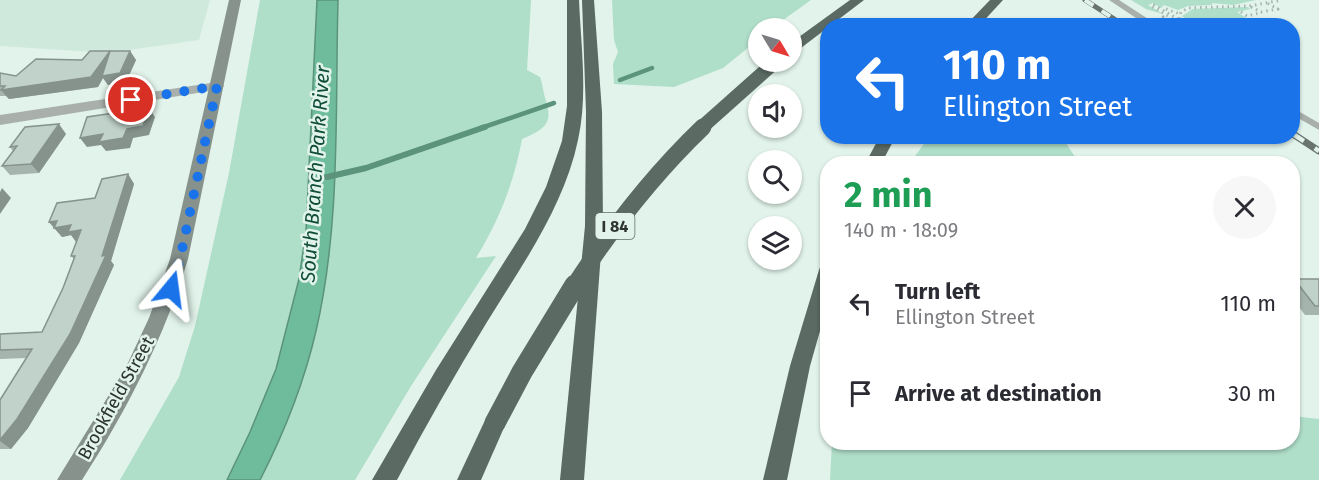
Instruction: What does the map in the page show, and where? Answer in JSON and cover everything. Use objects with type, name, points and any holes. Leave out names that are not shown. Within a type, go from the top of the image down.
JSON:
[{"type":"highway","points":[[384,480],[434,392],[532,232],[560,174],[570,141],[574,107],[573,0]]},
{"type":"highway","points":[[572,480],[594,209],[594,112],[588,0]]},
{"type":"highway","points":[[833,18],[858,0]]},
{"type":"highway","points":[[979,18],[997,0]]},
{"type":"highway","points":[[802,41],[820,28]]},
{"type":"highway","name":"I 84","points":[[469,480],[495,423],[560,306],[631,206],[677,150],[703,124],[763,72]]},
{"type":"highway","points":[[775,480],[800,366],[820,297]]},
{"type":"street","name":"Brookfield Street","points":[[69,480],[119,401],[158,324],[180,259],[235,0]]},
{"type":"street","points":[[1,121],[217,86]]},
{"type":"lane","points":[[1113,0],[1142,18]]},
{"type":"lane","points":[[1300,115],[1319,127]]},
{"type":"path","points":[[1180,14],[1184,10],[1194,8],[1249,6],[1282,0]]},
{"type":"path","points":[[1241,12],[1247,16],[1278,9],[1266,3]]},
{"type":"path","points":[[1164,18],[1162,17],[1168,16],[1151,6],[1154,5],[1177,18]]},
{"type":"path","points":[[1249,6],[1261,12]]},
{"type":"path","points":[[1166,9],[1180,14]]},
{"type":"path","points":[[1180,14],[1181,18]]},
{"type":"shaded area","points":[[0,0],[210,0],[199,40],[108,53],[0,46]]},
{"type":"shaded area","points":[[260,0],[531,0],[527,70],[540,77],[548,109],[547,121],[535,133],[522,139],[505,201],[476,258],[496,256],[411,386],[355,480],[120,480],[179,377],[195,326],[229,173]]},
{"type":"shaded area","points":[[612,0],[811,0],[786,18],[748,18],[748,48],[723,68],[674,87],[614,84],[613,64],[618,52],[614,40]]},
{"type":"shaded area","points":[[1131,0],[1256,0],[1233,5],[1212,3],[1212,5],[1188,6],[1178,10],[1164,5],[1161,8],[1153,3],[1148,5],[1163,14],[1146,9]]},
{"type":"shaded area","points":[[1248,7],[1250,9],[1237,12],[1246,18],[1184,18],[1182,16],[1193,9]]},
{"type":"shaded area","points":[[924,144],[1067,144],[1074,156],[915,156]]},
{"type":"shaded area","points":[[1300,417],[1319,419],[1319,480],[830,480],[832,450],[1300,450]]},
{"type":"water","name":"South Branch Park River","points":[[317,0],[338,0],[335,167],[330,250],[324,291],[316,331],[299,389],[260,480],[227,480],[276,369],[299,279],[306,231]]},
{"type":"building","points":[[90,51],[110,51],[91,77],[1,90],[5,86],[0,86],[0,73],[16,76],[36,59],[82,60]]},
{"type":"building","points":[[110,51],[130,51],[120,73],[102,76]]},
{"type":"building","points":[[149,108],[143,126],[127,129],[123,138],[99,142],[103,134],[80,138],[87,117]]},
{"type":"building","points":[[59,124],[31,164],[2,166],[17,146],[10,147],[25,127]]},
{"type":"building","points":[[128,174],[102,256],[106,255],[70,334],[17,419],[0,440],[0,400],[32,349],[0,350],[0,334],[42,332],[75,256],[71,256],[81,230],[68,232],[71,225],[54,228],[57,221],[49,222],[57,203],[95,198],[102,179]]},
{"type":"building","points":[[1300,279],[1319,279],[1319,306],[1315,306],[1300,287]]},
{"type":"waterway","points":[[620,80],[652,68]]},
{"type":"waterway","points":[[481,128],[554,103]]},
{"type":"waterway","name":"South Branch Park River","points":[[327,177],[366,168],[485,127]]},
{"type":"railway","points":[[1085,0],[1113,18]]},
{"type":"railway","points":[[1300,139],[1319,151]]},
{"type":"route","points":[[131,100],[217,86],[180,259],[171,289]]}]
